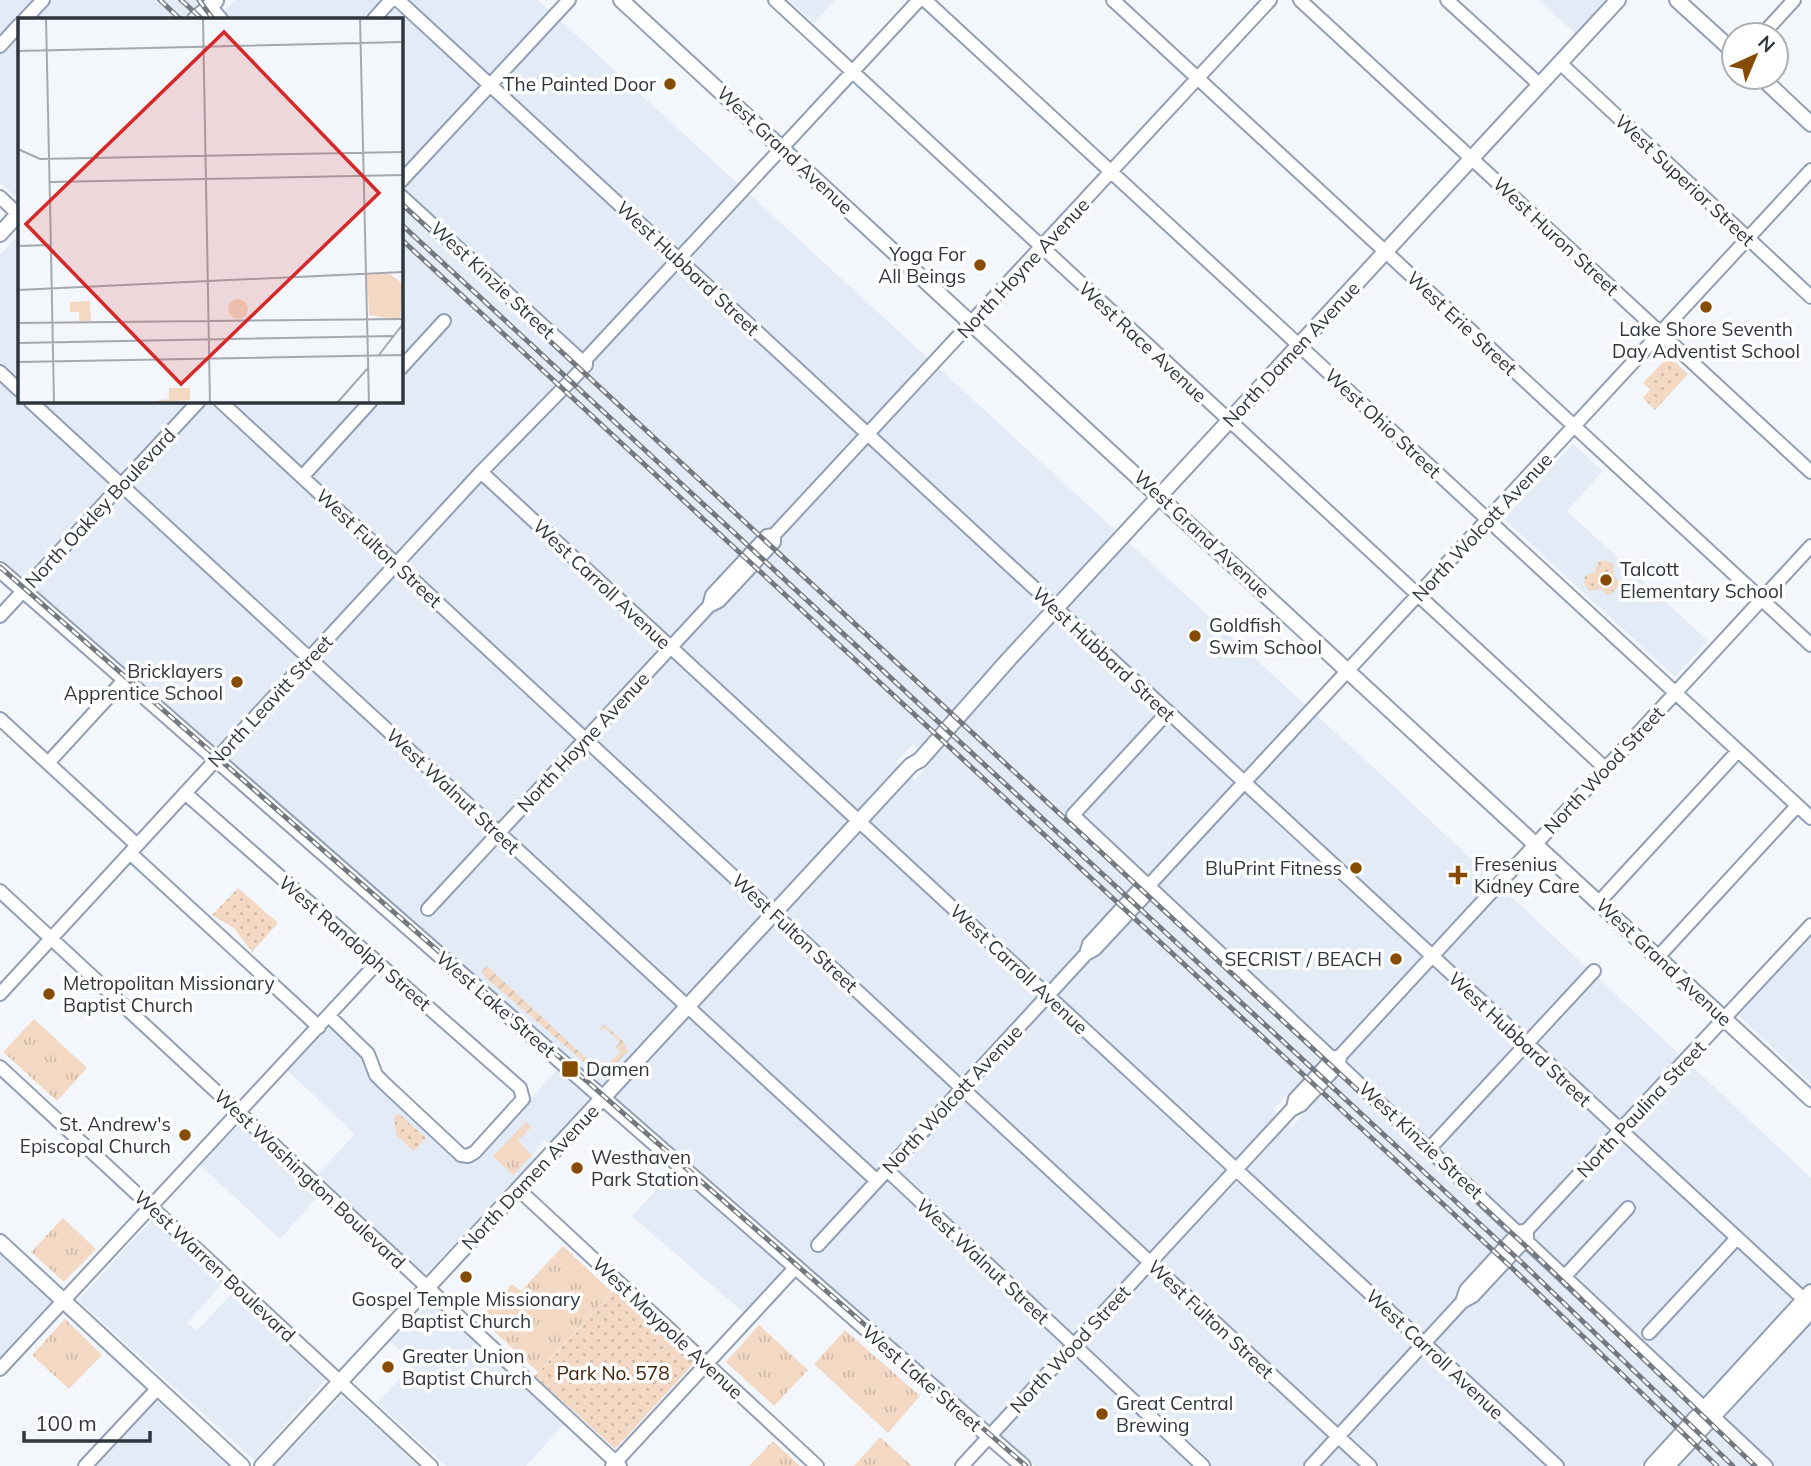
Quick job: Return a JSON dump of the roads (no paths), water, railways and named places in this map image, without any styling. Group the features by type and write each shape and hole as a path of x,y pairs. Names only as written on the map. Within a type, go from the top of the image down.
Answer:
{"main road":[{"name":"West Grand Avenue","path":"621,0 1350,670 1811,1099"},
{"name":"North Damen Avenue","path":"262,1466 911,765 920,760 963,713 965,707 1618,0"},
{"path":"1677,0 1720,39"},
{"path":"197,18 214,9"},
{"path":"1776,91 1811,124"},
{"path":"0,234 18,215"},
{"name":"West Lake Street","path":"0,570 1023,1466"},
{"path":"0,1242 242,1466"},
{"path":"1652,1466 1709,1412 1809,1302"},
{"path":"1667,1466 1709,1412"}],"street":[{"path":"26,18 43,0"},
{"path":"375,18 391,0"},
{"name":"West Hubbard Street","path":"398,0 1526,1045 1809,1302"},
{"path":"402,180 569,0"},
{"name":"West Race Avenue","path":"775,0 1605,768"},
{"name":"North Leavitt Street","path":"0,994 540,408 549,404 584,361 919,0"},
{"name":"West Ohio Street","path":"925,0 1811,818"},
{"name":"West Erie Street","path":"1113,0 1811,645"},
{"name":"North Hoyne Avenue","path":"429,909 709,606 712,595 767,536 774,535 868,435 1270,0"},
{"name":"West Huron Street","path":"1300,0 1811,472"},
{"path":"1447,0 1540,85"},
{"path":"1775,21 1794,0"},
{"path":"0,46 18,26"},
{"name":"West Superior Street","path":"1560,64 1811,297"},
{"name":"North Wolcott Avenue","path":"818,1245 1047,995 1086,954 1095,949 1149,884 1811,170"},
{"path":"0,197 18,213"},
{"name":"West Kinzie Street","path":"402,197 584,361"},
{"path":"402,367 444,321"},
{"path":"0,372 18,389"},
{"name":"West Walnut Street","path":"31,402 877,1181"},
{"name":"North Oakley Boulevard","path":"0,616 198,402"},
{"name":"West Fulton Street","path":"221,402 1370,1466"},
{"path":"302,477 370,402"},
{"name":"West Carroll Avenue","path":"481,472 1557,1466"},
{"name":"North Wood Street","path":"962,1466 1293,1108 1295,1099 1337,1059 1811,546"},
{"path":"48,763 125,679"},
{"name":"West Kinzie Street","path":"1167,713 1073,816 1525,1233 1766,1466"},
{"path":"0,719 318,1027"},
{"path":"1600,902 1738,751"},
{"name":"West Randolph Street","path":"185,793 524,1094 475,1152 468,1156 461,1155 385,1084 376,1074 368,1054 329,1016"},
{"path":"1658,957 1797,806"},
{"name":"West Washington Boulevard","path":"0,891 616,1465"},
{"name":"North Paulina Street","path":"1311,1466 1462,1302 1466,1290 1525,1233 1811,925"},
{"path":"0,1369 377,963"},
{"path":"1430,1148 1594,971"},
{"name":"West Warren Boulevard","path":"0,1067 431,1466"},
{"name":"West Walnut Street","path":"887,1170 1203,1466"},
{"name":"West Maypole Avenue","path":"518,1189 817,1466"},
{"path":"1566,1275 1628,1208"},
{"path":"1649,1333 1737,1238"},
{"path":"616,1465 796,1267"},
{"path":"85,1466 158,1388"}],"railway":[{"path":"160,0 179,18"},
{"path":"181,0 201,18"},
{"path":"199,0 212,18"},
{"path":"402,204 1530,1250 1755,1466"},
{"path":"402,225 1519,1260 1733,1466"},
{"path":"402,240 1512,1268 1717,1466"},
{"path":"0,567 1026,1466"}],"place":[{"name":"The Painted Door","path":"670,84"},
{"name":"Yoga For All Beings","path":"980,265"},
{"name":"Lake Shore Seventh Day Adventist School","path":"1706,307"},
{"name":"Talcott Elementary School","path":"1606,580"},
{"name":"Goldfish Swim School","path":"1195,636"},
{"name":"Bricklayers Apprentice School","path":"237,682"},
{"name":"BluPrint Fitness","path":"1356,868"},
{"name":"Fresenius Kidney Care","path":"1458,875"},
{"name":"SECRIST / BEACH","path":"1396,959"},
{"name":"Metropolitan Missionary Baptist Church","path":"49,994"},
{"name":"Damen","path":"570,1069"},
{"name":"St. Andrew's Episcopal Church","path":"185,1135"},
{"name":"Westhaven Park Station","path":"577,1168"},
{"name":"Gospel Temple Missionary Baptist Church","path":"466,1277"},
{"name":"Greater Union Baptist Church","path":"388,1367"},
{"name":"Great Central Brewing","path":"1102,1414"}],"park label":[{"name":"Park No. 578","path":"613,1373"}]}
